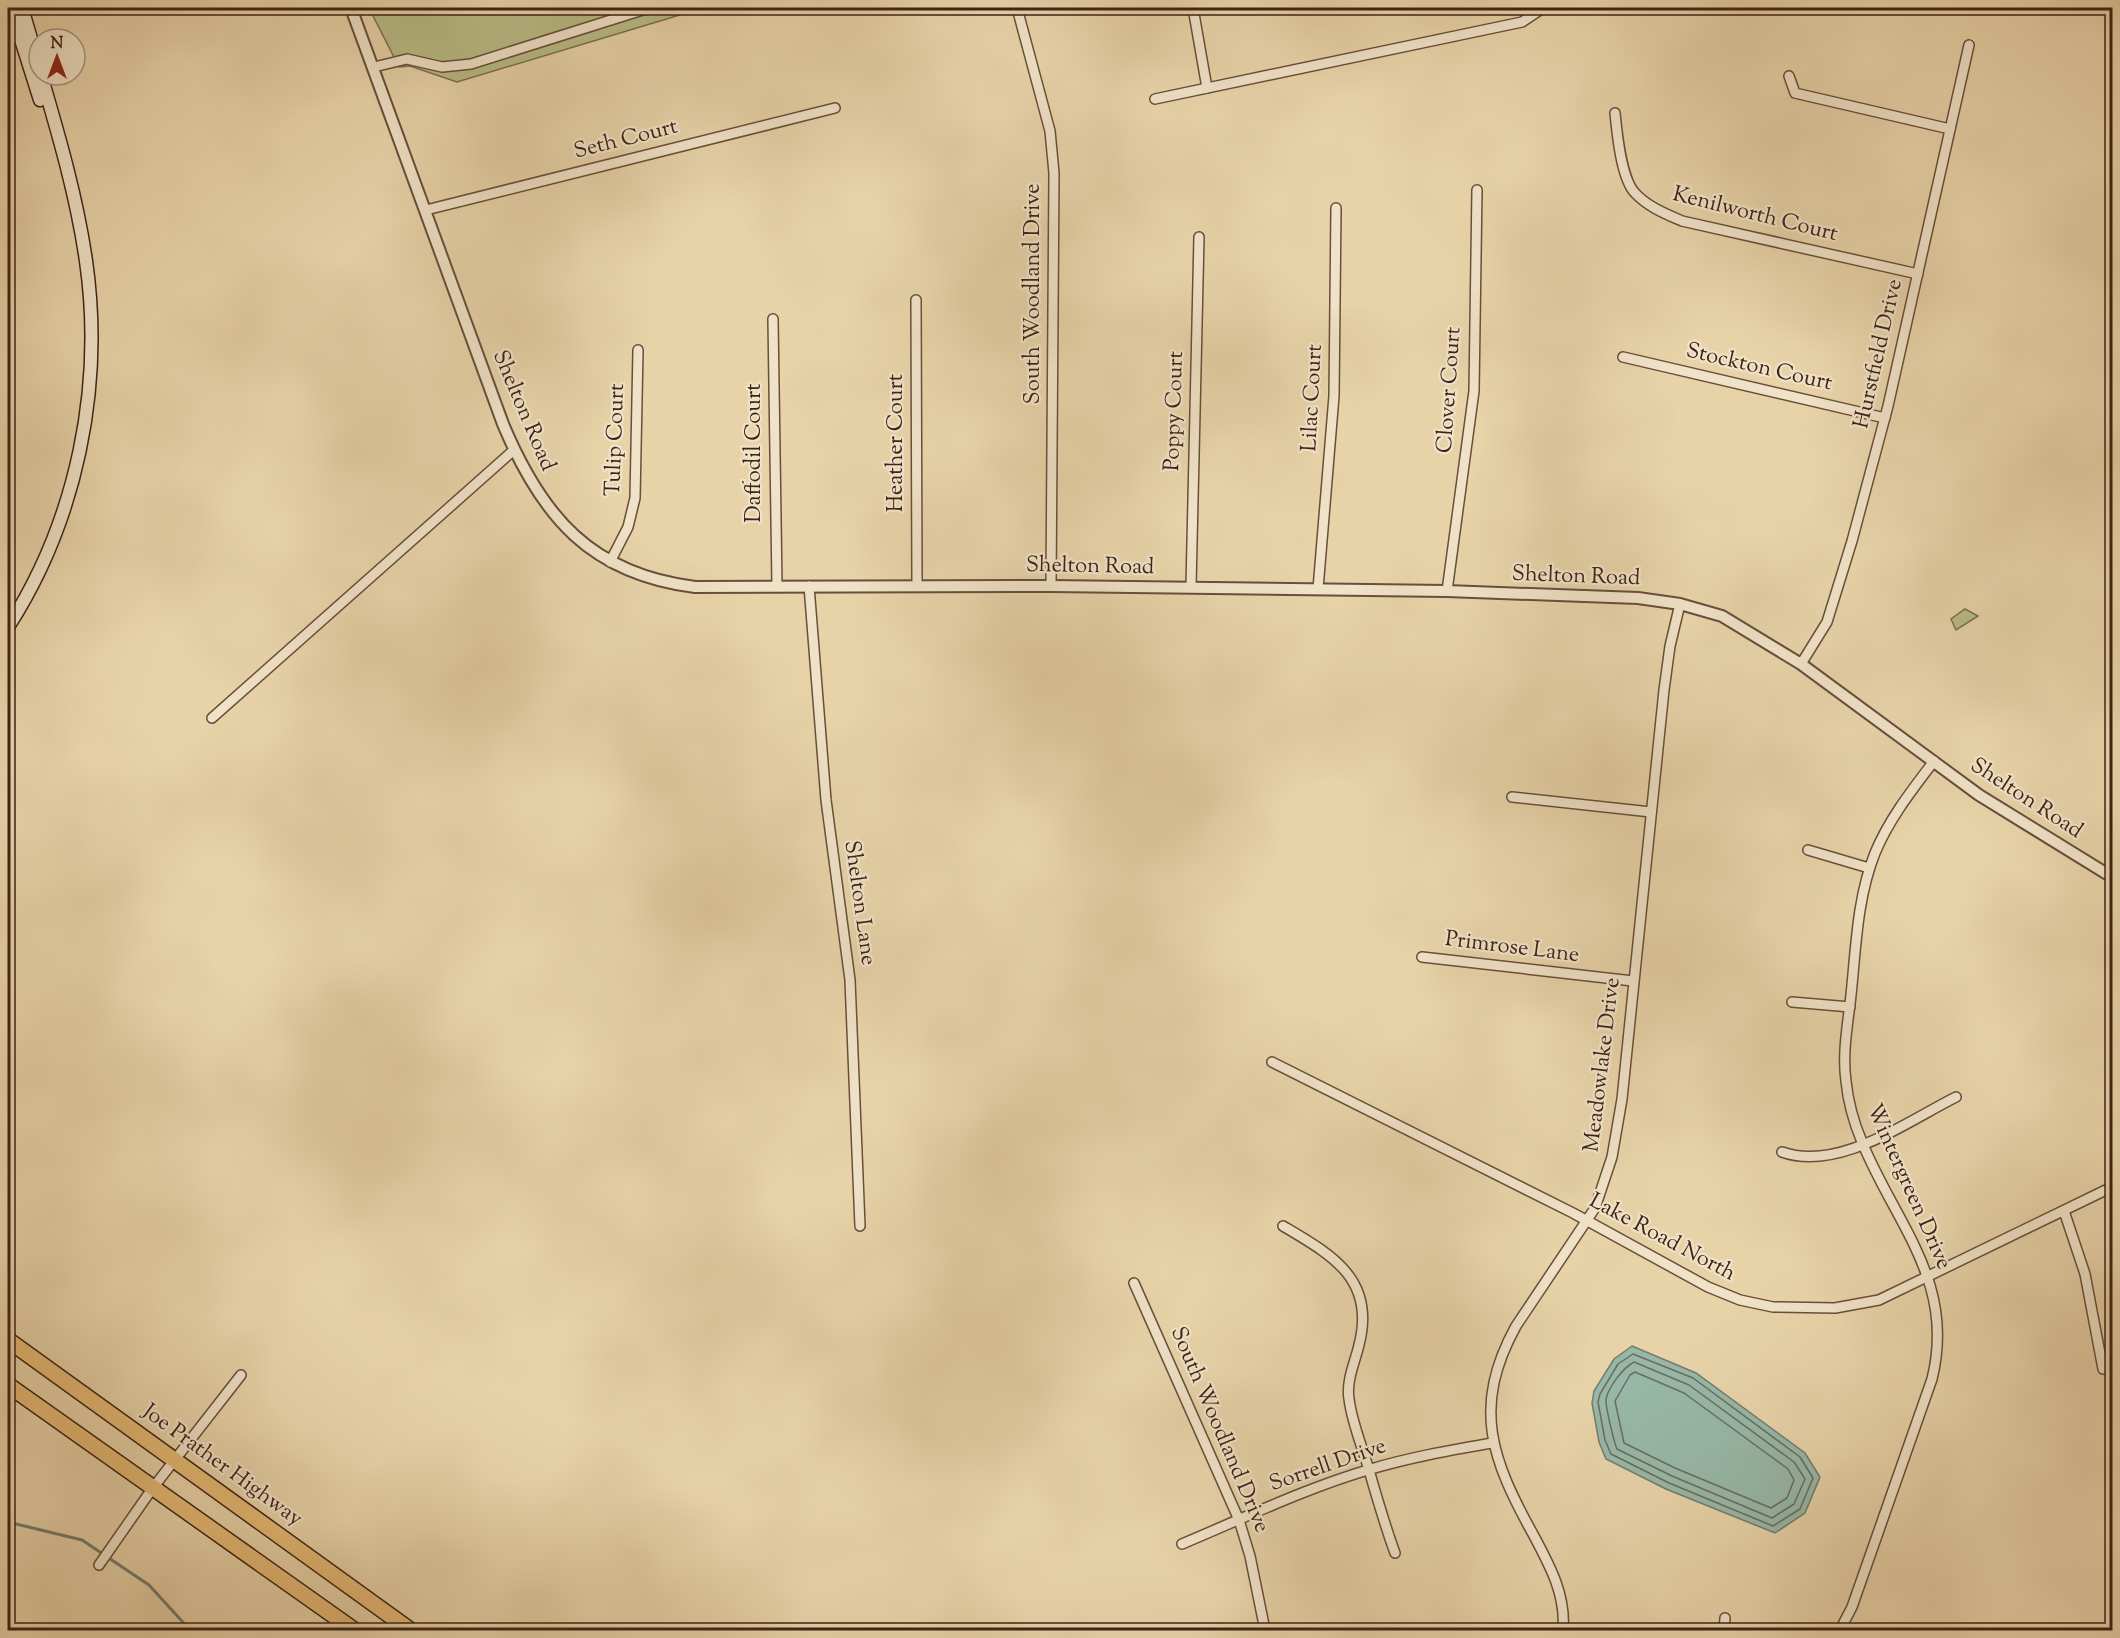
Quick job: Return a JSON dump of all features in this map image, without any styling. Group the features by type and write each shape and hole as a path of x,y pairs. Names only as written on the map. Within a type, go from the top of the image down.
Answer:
{"highway":[{"name":"Joe Prather Highway","path":"8,1340 410,1630"},
{"path":"8,1385 354,1630"}],"main road":[{"path":"12,8 49,132 73,195"},
{"path":"22,8 28,27"},
{"path":"8,627 33,583 60,518 75,471 85,419 91,355 91,318 86,262 73,195 45,87"}],"street":[{"name":"Shelton Road","path":"351,8 514,450 534,487 562,524 610,562 642,577 684,585 1191,587 1447,591 1638,598 1680,604 1722,616 1801,664 1988,801 2112,877"},
{"path":"374,67 407,59 442,67 471,64 649,8"},
{"name":"South Woodland Drive","path":"1017,8 1050,131 1054,172 1051,586"},
{"path":"1193,8 1207,88"},
{"path":"1155,99 1522,22 1543,8"},
{"name":"Hurstfield Drive","path":"1801,664 1827,622 1885,418 1969,45"},
{"path":"1789,76 1795,93 1950,129"},
{"name":"Seth Court","path":"426,210 835,108"},
{"name":"Kenilworth Court","path":"1615,113 1619,152 1633,192 1657,210 1682,221 1918,274"},
{"name":"Clover Court","path":"1447,591 1474,391 1477,190"},
{"name":"Lilac Court","path":"1318,589 1334,396 1336,208"},
{"name":"Poppy Court","path":"1191,587 1199,237"},
{"name":"Heather Court","path":"916,300 917,585"},
{"name":"Daffodil Court","path":"773,319 777,586"},
{"name":"Tulip Court","path":"610,562 628,527 635,498 638,350"},
{"name":"Stockton Court","path":"1623,357 1885,418"},
{"path":"212,718 514,450"},
{"name":"Shelton Lane","path":"809,586 826,800 850,980 860,1226"},
{"name":"Meadowlake Drive","path":"1563,1630 1560,1594 1556,1579 1516,1504 1501,1472 1492,1443 1493,1382 1505,1346 1587,1220 1606,1176 1617,1139 1670,646 1680,604"},
{"name":"Wintergreen Drive","path":"1843,1630 1934,1371 1938,1350 1938,1316 1929,1277 1863,1144 1853,1119 1845,1080 1859,919 1869,868 1897,812 1934,761"},
{"path":"1512,797 1651,812"},
{"path":"1808,850 1869,868"},
{"name":"Primrose Lane","path":"1422,957 1633,981"},
{"path":"1792,1002 1850,1007"},
{"name":"Lake Road North","path":"1272,1062 1587,1220 1708,1287 1740,1300 1773,1307 1804,1309 1857,1305 1892,1295 2112,1187"},
{"path":"1782,1152 1798,1158 1825,1157 1863,1144 1956,1097"},
{"path":"2064,1211 2085,1274 2103,1369"},
{"path":"1283,1226 1338,1261 1359,1293 1364,1317 1363,1330 1348,1384 1348,1396 1395,1553"},
{"name":"South Woodland Drive","path":"1134,1283 1239,1520 1250,1556 1265,1630"},
{"path":"99,1565 152,1489 241,1375"},
{"name":"Sorrell Drive","path":"1182,1544 1369,1470 1440,1452 1492,1443"},
{"path":"1724,1630 1725,1618"}],"green space":[{"path":"369,8 703,8 457,82 410,66 399,67"},
{"path":"1965,609 1978,616 1956,630 1951,619"}],"water":[{"path":"1632,1346 1696,1373 1805,1453 1820,1477 1805,1513 1775,1533 1666,1489 1606,1459 1599,1442 1592,1403 1594,1391 1614,1359"}],"waterway":[{"path":"8,1522 82,1540 149,1585 190,1630"}]}
